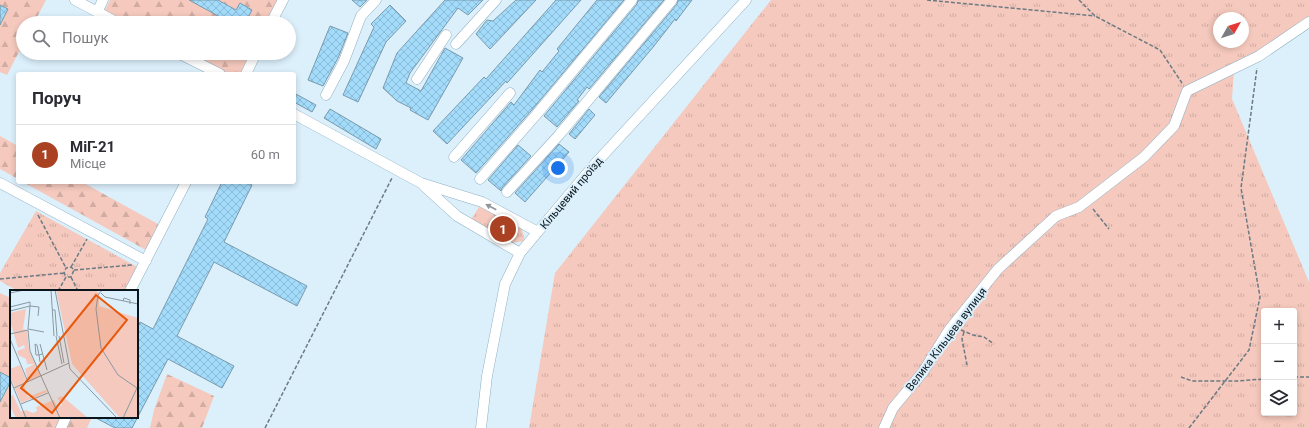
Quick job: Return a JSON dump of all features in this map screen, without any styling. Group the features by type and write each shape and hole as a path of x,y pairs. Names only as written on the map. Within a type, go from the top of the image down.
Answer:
{"street":[{"path":"75,0 105,16"},
{"path":"97,12 103,0"},
{"path":"275,16 283,0"},
{"path":"326,95 344,61 361,16 376,0"},
{"path":"456,44 496,0"},
{"path":"480,179 536,115 632,0"},
{"path":"507,192 559,135 672,0"},
{"name":"Кільцевий проїзд","path":"481,428 487,376 504,284 520,253 594,165 746,0"},
{"path":"1188,91 1259,56 1309,22"},
{"path":"417,79 446,35"},
{"path":"192,60 216,72"},
{"path":"247,72 253,60"},
{"name":"Велика Кільцева вулиця","path":"884,428 893,408 923,372 953,325 998,269 1056,216 1079,207 1144,157 1174,126 1188,91"},
{"path":"454,157 510,93"},
{"path":"296,115 422,183 482,202 538,232"},
{"path":"0,183 145,262"},
{"path":"422,183 457,216 520,253"},
{"path":"131,290 185,184"},
{"path":"61,428 66,418"}],"path":[{"path":"927,0 1095,16"},
{"path":"1079,0 1095,16 1160,50 1188,91"},
{"path":"1189,428 1249,350 1260,297 1241,188 1259,56"},
{"path":"265,428 396,169"},
{"path":"31,199 66,268 64,273 66,277"},
{"path":"1087,201 1109,229"},
{"path":"66,268 71,267 92,232"},
{"path":"74,270 145,262"},
{"path":"71,267 74,270"},
{"path":"74,270 71,277 78,290"},
{"path":"0,279 64,273"},
{"path":"66,277 71,277"},
{"path":"59,290 66,277"},
{"path":"953,325 964,332 984,337 994,344"},
{"path":"964,332 962,339 966,365"},
{"path":"1181,377 1192,382 1261,379"},
{"path":"1297,377 1309,377"}],"green space":[{"path":"0,0 46,0 38,16 16,16 16,58 7,75 0,72"},
{"path":"110,0 279,0 271,16 112,16 104,12"},
{"path":"771,0 1309,0 1309,22 1234,70 1232,99 1309,282 1309,428 529,428 555,273"},
{"path":"201,60 249,60 243,72 226,72"},
{"path":"0,136 16,145 16,178 0,169"},
{"path":"27,184 86,184 158,224 146,250"},
{"path":"482,202 520,223 525,241 505,244 469,223"},
{"path":"36,211 141,269 130,290 16,290 0,281 0,273"},
{"path":"0,293 10,298 10,418 92,418 87,428 0,428"},
{"path":"167,374 214,396 202,428 150,428 154,410"}],"building":[{"path":"189,0 218,0 236,10 240,3 252,10 249,16 218,16"},
{"path":"352,0 367,0 360,7"},
{"path":"445,0 483,0 468,15 458,8 410,73 406,83 421,91 445,48 463,58 428,120 410,110 411,108 397,101 383,88 397,53"},
{"path":"516,0 536,0 490,49 476,34 487,20 493,21"},
{"path":"556,0 581,0 507,83 506,81 447,144 433,131 484,77 486,79"},
{"path":"597,0 624,0 531,111 476,173 461,160 511,102 514,105 540,70 542,72 559,51 557,49"},
{"path":"638,0 664,0 589,89 587,87 577,100 579,101 557,127 544,116 637,4"},
{"path":"678,0 692,0 606,103 599,97 677,4"},
{"path":"0,5 8,9 0,25"},
{"path":"390,5 406,21 386,42 358,102 343,95 374,27 371,24"},
{"path":"330,26 348,33 338,58 323,86 308,80"},
{"path":"296,94 316,105 312,112 296,103"},
{"path":"330,109 381,139 376,149 324,118"},
{"path":"589,109 595,115 575,139 569,134"},
{"path":"559,144 569,152 525,202 515,193"},
{"path":"518,145 531,156 501,191 488,180"},
{"path":"221,184 252,185 224,242 307,286 297,306 214,262 177,336 234,366 222,388 168,359 138,416 138,327 140,322 153,329 208,219 205,217"},
{"path":"0,372 10,377 10,383 0,402"},
{"path":"96,418 137,418 132,428 115,428"}],"place":[{"name":"МіГ-21","path":"503,229"}]}
